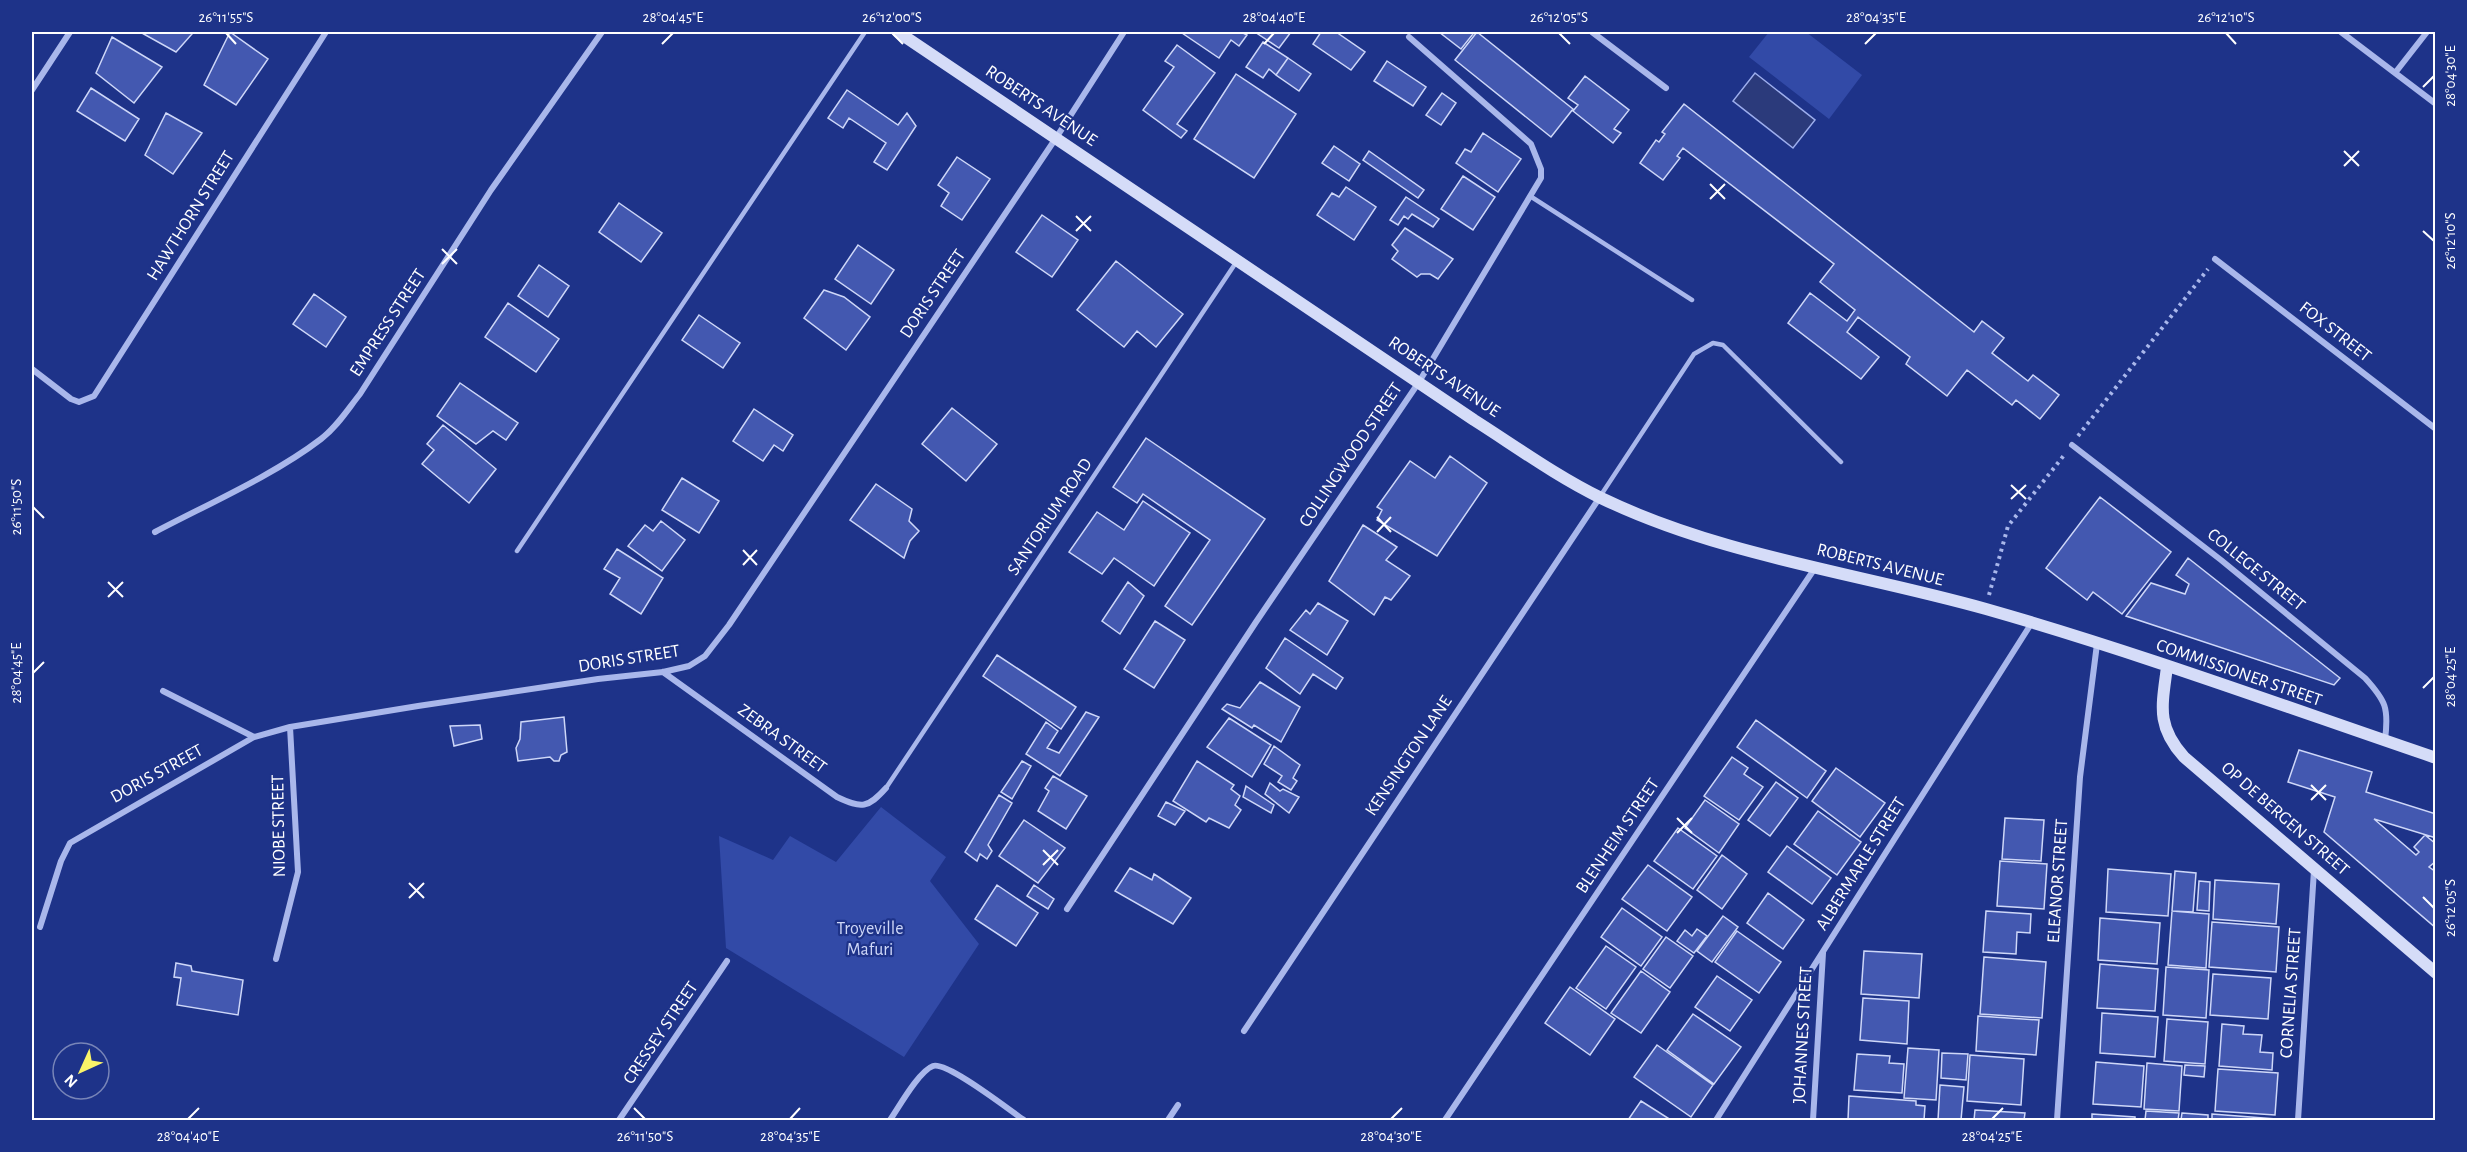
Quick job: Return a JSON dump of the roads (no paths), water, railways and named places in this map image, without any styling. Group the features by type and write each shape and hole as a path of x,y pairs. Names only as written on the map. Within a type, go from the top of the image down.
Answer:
{"main road":[{"name":"ROBERTS AVENUE","path":"898,32 1419,382 1570,481 1600,497 1669,525 1815,568 1985,609 2031,624"},
{"name":"COMMISSIONER STREET","path":"2031,624 2167,667 2436,758"},
{"name":"OP DE BERGEN STREET","path":"2167,667 2162,708 2163,721 2170,741 2184,757 2436,973"}],"street":[{"path":"32,90 70,32"},
{"name":"HAWTHORN STREET","path":"32,369 71,399 79,402 87,400 107,379 326,32"},
{"name":"EMPRESS STREET","path":"155,532 288,460 322,438 339,422 491,190 602,32"},
{"name":"DORIS STREET","path":"40,927 65,849 70,843 254,737 290,727 586,681 663,672 689,666 705,656 729,625 1056,138 1124,32"},
{"path":"1592,32 1666,88"},
{"path":"2341,32 2436,104"},
{"path":"2395,73 2427,32"},
{"name":"COLLINGWOOD STREET","path":"1067,909 1256,622 1419,382 1541,178 1541,169 1531,144 1409,37"},
{"name":"FOX STREET","path":"2215,259 2436,429"},
{"name":"COLLEGE STREET","path":"2072,445 2221,560 2365,678 2384,699 2388,718 2385,740"},
{"name":"KENSINGTON LANE","path":"1244,1031 1600,497"},
{"name":"BLENHEIM STREET","path":"1445,1120 1815,568"},
{"name":"ALBERMARLE STREET","path":"1716,1120 2031,624"},
{"name":"ELEANOR STREET","path":"2057,1120 2079,777 2097,644"},
{"name":"ZEBRA STREET","path":"663,672 837,797 858,806 872,803 886,788"},
{"path":"163,691 254,737"},
{"name":"NIOBE STREET","path":"276,959 298,872 290,727"},
{"name":"CORNELIA STREET","path":"2298,1120 2314,868"},
{"name":"JOHANNES STREET","path":"1813,1120 1822,952"},
{"name":"CRESSEY STREET","path":"619,1120 727,961"},
{"path":"890,1120 922,1075 934,1065 946,1067 1024,1120"},
{"path":"1168,1120 1178,1105"}],"lane":[{"path":"517,550 865,32"},
{"path":"1530,196 1692,300"},
{"name":"SANTORIUM ROAD","path":"886,788 1237,261"},
{"path":"1600,497 1694,354 1713,343 1723,345 1841,462"}],"park label":[{"name":"Troyeville Mafuri","path":"870,939"}]}
